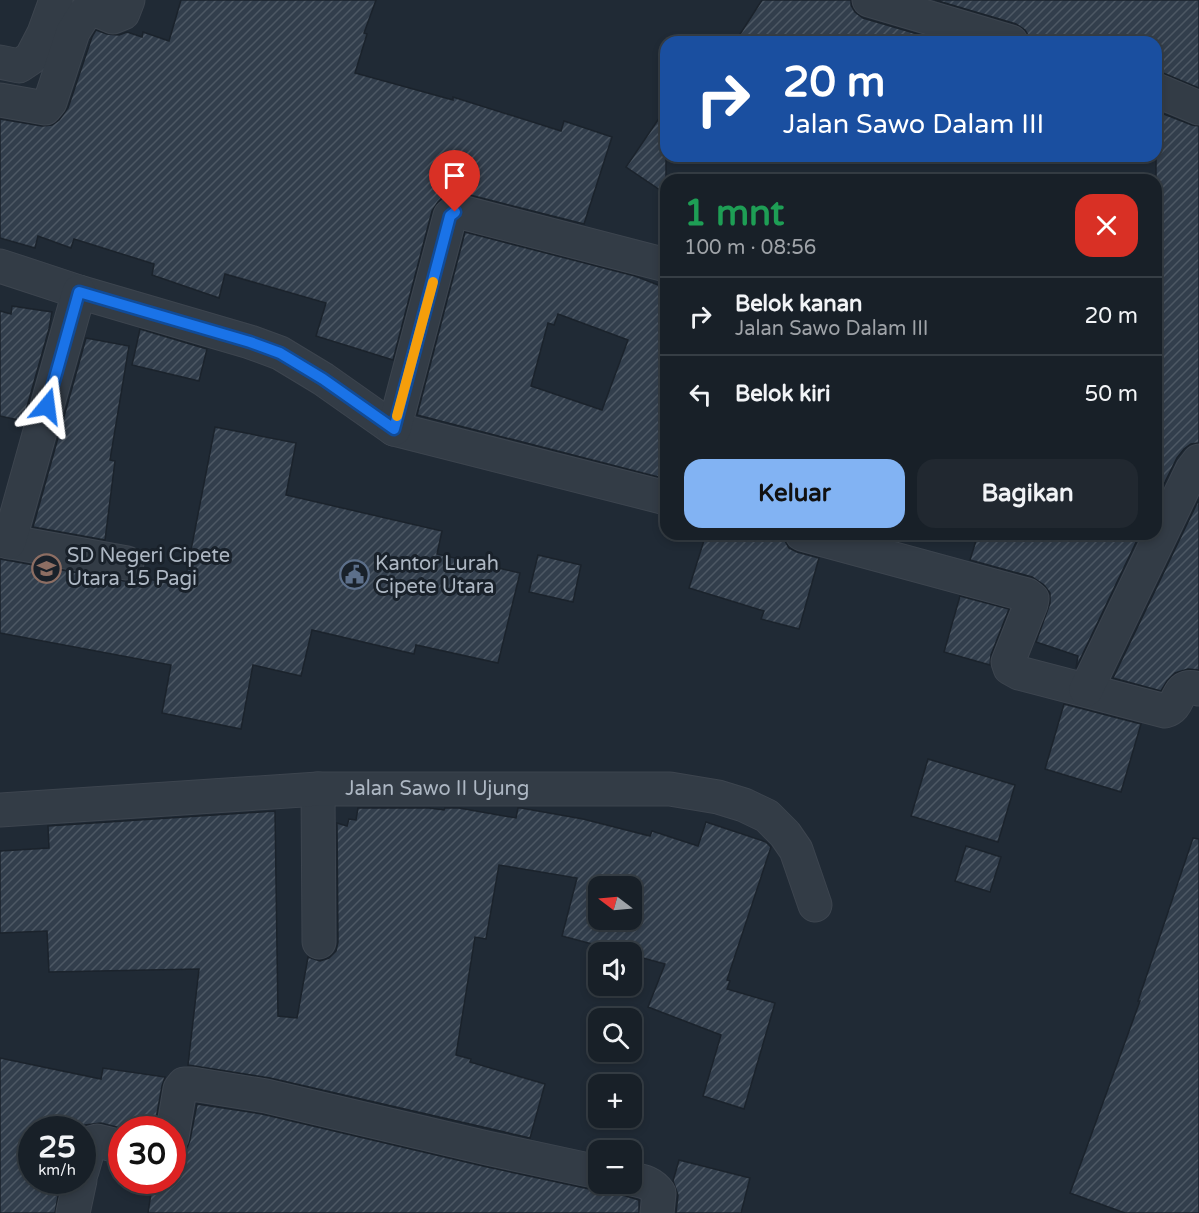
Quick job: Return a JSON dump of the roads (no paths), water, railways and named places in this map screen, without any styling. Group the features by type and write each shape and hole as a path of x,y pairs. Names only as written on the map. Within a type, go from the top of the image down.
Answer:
{"street":[{"path":"0,62 19,66 31,58 44,33 56,0"},
{"path":"0,100 45,108 50,102 73,32 85,13 96,10 113,17 123,13 128,0"},
{"path":"869,0 991,36"},
{"path":"1162,93 1199,108"},
{"path":"394,429 450,216 455,212 660,262"},
{"path":"0,266 280,353 323,379 394,429 660,496"},
{"path":"79,292 4,541 127,563"},
{"path":"1162,532 1192,470 1199,461"},
{"path":"824,540 1027,595 1032,599 1031,604 1008,662 1010,668 1019,673 1165,711 1171,710 1186,687 1199,689"},
{"path":"1086,690 1158,540"},
{"path":"318,789 319,942"},
{"name":"Jalan Sawo II Ujung","path":"0,810 318,789 670,789 718,797 767,816 785,834 796,850 815,905"},
{"path":"176,1116 180,1089 184,1084 192,1084 266,1096 588,1170"},
{"path":"642,1181 655,1187 659,1193 657,1213"},
{"path":"73,1213 77,1194"}],"place":[{"name":"SD Negeri Cipete Utara 15 Pagi","path":"46,568"},
{"name":"Kantor Lurah Cipete Utara","path":"354,575"}]}
